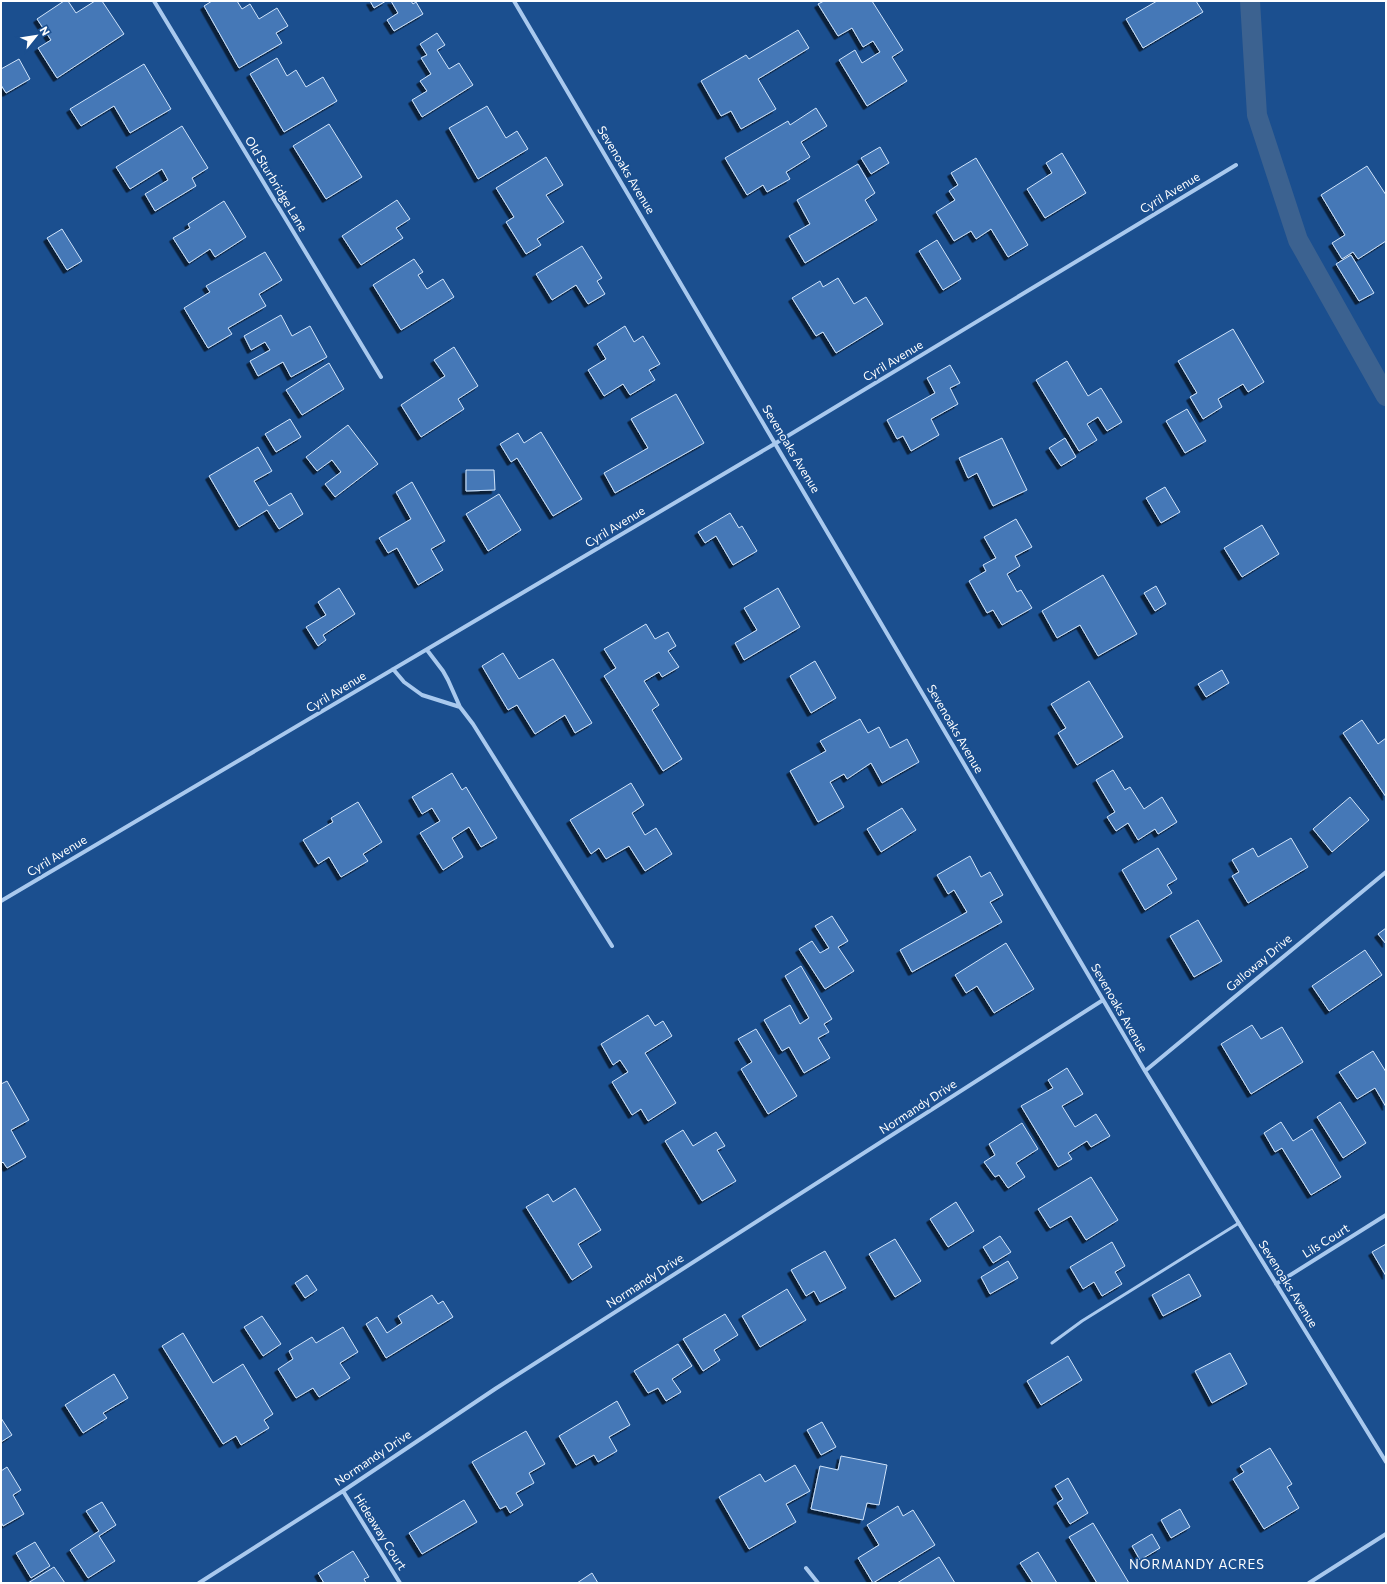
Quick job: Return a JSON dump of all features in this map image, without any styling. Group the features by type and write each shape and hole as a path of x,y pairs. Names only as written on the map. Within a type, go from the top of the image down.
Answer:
{"street":[{"name":"Old Sturbridge Lane","path":"154,1 381,377"},
{"name":"Sevenoaks Avenue","path":"514,1 776,443 1144,1071 1386,1462"},
{"name":"Cyril Avenue","path":"1,901 776,443 1236,165"},
{"path":"426,650 448,680 460,708 473,724 612,946"},
{"path":"393,669 404,682 422,695 460,708"},
{"name":"Galloway Drive","path":"1144,1071 1386,872"},
{"name":"Normandy Drive","path":"199,1583 343,1491 495,1389 1103,1000"},
{"name":"Lils Court","path":"1276,1284 1386,1215"},
{"name":"Hideaway Court","path":"343,1491 400,1583"},
{"path":"1309,1583 1386,1534"},
{"path":"806,1568 818,1583"}],"lane":[{"path":"1052,1344 1082,1320 1238,1223"}],"building":[{"path":"64,1 68,1 76,13 95,1 102,1 124,34 57,78 38,48 51,40 37,19"},
{"path":"212,1 237,1 242,9 250,4 259,19 277,8 288,26 276,33 282,43 239,68 204,6"},
{"path":"370,1 386,1 374,8"},
{"path":"391,1 411,1 413,4 416,2 423,14 394,31 387,20 398,13"},
{"path":"824,1 872,1 903,50 892,57 907,81 867,106 839,60 855,50 862,63 880,52 873,41 863,47 852,28 838,36 818,4"},
{"path":"1157,1 1196,1 1203,12 1143,48 1126,19"},
{"path":"798,30 809,48 758,79 776,109 741,129 731,111 721,116 701,81 746,55 749,59"},
{"path":"437,33 445,45 437,50 449,69 459,63 473,85 422,117 412,100 427,91 420,81 431,74 421,58 427,55 420,44"},
{"path":"277,58 287,76 296,70 306,87 323,77 337,101 284,132 250,74"},
{"path":"19,59 30,79 6,93 1,85 1,69"},
{"path":"144,64 171,109 130,133 114,106 81,126 70,109"},
{"path":"487,106 506,138 517,131 528,149 478,179 449,128"},
{"path":"816,108 827,126 801,142 810,157 786,172 790,179 767,192 763,185 747,195 725,158 788,121 790,125"},
{"path":"329,124 362,177 326,199 293,146"},
{"path":"182,126 208,168 192,178 196,186 155,211 145,194 168,180 162,169 130,189 116,167"},
{"path":"880,147 889,163 871,174 861,158"},
{"path":"1062,153 1086,193 1045,218 1027,189 1052,173 1046,163"},
{"path":"546,157 563,185 546,195 564,222 537,239 541,245 526,254 506,222 514,217 496,188"},
{"path":"976,158 1028,245 1008,257 991,229 976,239 971,231 954,241 936,212 955,200 949,191 958,185 951,173"},
{"path":"858,164 875,193 865,200 877,220 805,263 789,236 810,224 797,200"},
{"path":"1367,166 1386,195 1386,241 1358,259 1353,252 1342,259 1332,243 1345,235 1321,195"},
{"path":"397,200 410,219 396,228 403,238 361,265 342,236"},
{"path":"224,201 246,237 215,257 210,249 189,263 173,238 190,228 188,224"},
{"path":"62,229 82,261 67,270 47,238"},
{"path":"937,240 961,279 943,290 919,251"},
{"path":"582,246 602,278 597,281 605,294 588,304 576,285 552,300 536,274"},
{"path":"265,252 282,280 259,294 266,306 228,328 232,334 208,348 184,308 210,292 206,286"},
{"path":"1351,255 1374,293 1359,301 1336,264"},
{"path":"414,259 423,272 418,275 427,289 443,279 454,297 401,330 373,285"},
{"path":"838,278 854,304 866,297 883,324 836,353 823,332 816,336 792,298 820,281 823,287"},
{"path":"281,315 292,336 310,326 327,357 291,377 283,362 258,376 250,361 270,350 265,342 251,350 244,336"},
{"path":"625,326 634,342 643,336 660,364 649,370 655,380 630,395 623,384 604,396 588,370 606,359 597,344"},
{"path":"1233,329 1264,382 1248,392 1243,384 1218,399 1222,407 1203,419 1190,397 1197,393 1178,361"},
{"path":"454,347 478,386 458,399 464,409 421,437 401,405 445,376 434,360"},
{"path":"1067,361 1088,396 1101,388 1122,422 1107,431 1098,417 1087,424 1097,440 1079,451 1036,380"},
{"path":"329,363 344,389 302,415 286,390"},
{"path":"950,365 960,383 950,388 958,404 931,419 939,435 911,451 903,436 897,439 887,420 935,393 927,378"},
{"path":"676,394 704,443 615,493 604,473 648,448 631,419"},
{"path":"1187,409 1206,441 1185,453 1166,421"},
{"path":"290,419 301,437 276,452 265,434"},
{"path":"348,425 378,464 335,497 325,484 341,472 332,460 317,471 306,457"},
{"path":"541,432 582,499 553,516 517,458 511,462 500,444 518,433 524,443"},
{"path":"1002,438 1027,490 993,506 977,473 968,478 959,458"},
{"path":"1065,438 1076,457 1061,466 1049,448"},
{"path":"258,447 272,471 254,481 269,506 291,493 303,514 279,529 267,510 239,527 209,476"},
{"path":"466,470 494,470 495,490 466,491"},
{"path":"412,482 445,541 431,549 443,570 418,585 397,548 388,553 379,538 411,519 396,492"},
{"path":"1165,487 1180,512 1161,523 1146,498"},
{"path":"499,494 521,530 488,551 466,514"},
{"path":"730,513 739,528 742,526 757,551 733,565 716,536 705,543 698,532"},
{"path":"1016,519 1032,547 1015,556 1020,566 1007,574 1017,592 1021,590 1032,608 1002,625 993,610 987,613 969,581 986,571 983,565 996,558 984,537"},
{"path":"1262,525 1279,554 1242,577 1224,548"},
{"path":"1103,575 1137,634 1098,656 1080,625 1057,638 1042,611"},
{"path":"1156,586 1166,604 1155,611 1144,593"},
{"path":"339,588 355,614 323,635 326,640 318,646 306,627 326,615 318,602"},
{"path":"778,588 800,627 744,660 735,643 757,630 744,608"},
{"path":"646,624 655,639 668,632 676,646 668,651 679,667 662,677 659,672 644,681 659,705 652,710 682,759 663,771 604,676 616,668 604,649"},
{"path":"503,653 519,679 553,659 592,723 575,733 565,715 535,734 517,705 508,710 482,666"},
{"path":"815,661 836,698 811,713 790,676"},
{"path":"1222,670 1229,683 1206,697 1198,684"},
{"path":"1089,681 1123,737 1077,765 1058,733 1066,728 1051,704"},
{"path":"860,719 868,733 879,727 890,748 907,739 919,762 882,783 871,763 847,779 844,774 830,782 844,807 818,822 790,771 826,751 820,741"},
{"path":"1362,720 1378,744 1386,738 1386,797 1343,733"},
{"path":"1113,770 1125,790 1130,787 1144,809 1162,797 1177,822 1158,834 1155,829 1138,840 1128,823 1116,831 1107,817 1115,812 1096,780"},
{"path":"452,773 462,790 466,787 497,838 481,847 469,827 452,838 463,857 443,870 420,833 440,821 432,808 422,814 412,797"},
{"path":"631,783 644,805 632,813 645,835 656,828 672,854 645,871 629,846 606,859 599,848 591,854 570,820"},
{"path":"1350,797 1369,820 1332,852 1313,829"},
{"path":"358,802 382,842 363,854 368,861 341,877 329,857 318,864 303,840 333,822 331,818"},
{"path":"902,808 916,830 881,852 867,829"},
{"path":"1291,838 1308,867 1248,903 1232,876 1239,872 1232,860 1253,848 1258,857"},
{"path":"1158,848 1177,879 1167,885 1172,893 1145,910 1122,870"},
{"path":"970,856 981,877 990,872 1003,895 990,902 1002,922 912,972 900,950 967,912 954,890 948,894 937,875"},
{"path":"832,916 848,941 838,947 854,971 825,989 799,949 812,941 820,953 829,948 815,926"},
{"path":"1198,920 1222,961 1194,977 1170,936"},
{"path":"1386,928 1386,944 1378,934"},
{"path":"1006,943 1034,989 994,1013 977,986 966,993 955,975"},
{"path":"1365,950 1382,975 1329,1011 1312,986"},
{"path":"801,966 832,1019 824,1024 829,1032 818,1038 830,1058 804,1073 789,1047 782,1051 764,1020 790,1005 800,1024 809,1018 785,976"},
{"path":"648,1015 655,1026 663,1021 672,1036 645,1053 676,1103 648,1121 641,1109 632,1115 612,1082 628,1072 620,1060 613,1065 601,1044"},
{"path":"1252,1025 1261,1039 1282,1027 1303,1062 1251,1094 1221,1044"},
{"path":"756,1029 797,1096 768,1114 741,1069 752,1062 738,1039"},
{"path":"1373,1051 1386,1072 1386,1107 1375,1088 1357,1099 1339,1072"},
{"path":"1067,1068 1083,1094 1062,1106 1075,1127 1096,1114 1110,1136 1091,1147 1087,1141 1068,1153 1072,1159 1058,1167 1021,1106 1053,1088 1048,1080"},
{"path":"7,1081 29,1120 11,1130 26,1157 7,1168 3,1162 1,1164 1,1084"},
{"path":"1340,1102 1366,1143 1343,1158 1317,1117"},
{"path":"1281,1122 1293,1141 1312,1129 1341,1177 1311,1195 1282,1148 1275,1152 1264,1133"},
{"path":"1022,1123 1038,1149 1016,1163 1025,1177 1008,1188 999,1175 995,1177 984,1162 995,1155 989,1144"},
{"path":"683,1130 693,1146 716,1132 725,1146 717,1150 736,1181 702,1201 665,1141"},
{"path":"1091,1177 1118,1220 1086,1240 1071,1216 1050,1228 1038,1209"},
{"path":"575,1188 601,1230 578,1244 592,1267 572,1280 526,1207 548,1194 553,1202"},
{"path":"956,1202 974,1231 948,1247 930,1219"},
{"path":"1000,1236 1011,1252 993,1263 983,1247"},
{"path":"895,1239 921,1281 895,1297 869,1254"},
{"path":"1112,1242 1125,1266 1115,1272 1122,1284 1102,1296 1094,1282 1083,1289 1070,1267"},
{"path":"1386,1244 1386,1276 1372,1252"},
{"path":"825,1251 846,1288 820,1302 814,1291 806,1296 791,1270"},
{"path":"1008,1261 1018,1278 990,1294 981,1277"},
{"path":"1189,1274 1201,1296 1163,1316 1152,1295"},
{"path":"307,1275 317,1290 305,1298 295,1283"},
{"path":"787,1289 806,1320 760,1347 742,1316"},
{"path":"432,1295 438,1304 443,1301 453,1317 386,1358 366,1324 377,1317 387,1333 402,1323 398,1316"},
{"path":"725,1314 738,1335 714,1350 720,1360 703,1371 683,1339"},
{"path":"262,1316 281,1344 263,1356 244,1327"},
{"path":"343,1327 358,1352 340,1363 350,1378 319,1397 313,1388 296,1398 278,1369 293,1359 289,1351 312,1337 316,1343"},
{"path":"183,1333 213,1383 243,1364 273,1414 264,1420 269,1428 241,1445 236,1436 223,1444 162,1346"},
{"path":"678,1344 692,1366 672,1379 681,1392 666,1401 658,1388 648,1393 634,1371"},
{"path":"1230,1353 1247,1384 1212,1403 1195,1371"},
{"path":"1068,1356 1082,1380 1041,1405 1027,1381"},
{"path":"114,1374 128,1398 103,1413 107,1418 83,1433 65,1405"},
{"path":"617,1401 630,1425 609,1437 617,1451 598,1462 594,1455 576,1465 559,1436"},
{"path":"1,1418 12,1435 1,1442"},
{"path":"822,1422 836,1447 821,1455 807,1430"},
{"path":"526,1431 545,1464 529,1473 534,1483 516,1493 523,1505 510,1513 506,1506 500,1509 472,1462"},
{"path":"1270,1448 1292,1484 1287,1487 1299,1508 1264,1529 1233,1479 1244,1472 1240,1466"},
{"path":"841,1456 887,1465 879,1505 867,1503 863,1520 811,1509 820,1466 838,1470"},
{"path":"795,1465 810,1491 786,1504 796,1522 749,1549 719,1497 760,1474 765,1482"},
{"path":"7,1467 21,1490 13,1495 24,1514 3,1526 1,1522 1,1471"},
{"path":"1068,1478 1088,1513 1070,1524 1057,1503 1063,1499 1055,1486"},
{"path":"464,1500 477,1522 422,1554 409,1533"},
{"path":"102,1502 116,1525 99,1536 115,1561 88,1578 70,1550 99,1531 86,1511"},
{"path":"898,1506 903,1516 913,1510 935,1545 873,1583 858,1558 879,1545 867,1525"},
{"path":"1180,1509 1190,1527 1171,1538 1161,1520"},
{"path":"1093,1523 1129,1583 1097,1583 1069,1537"},
{"path":"1152,1534 1160,1548 1140,1560 1132,1546"},
{"path":"35,1542 50,1566 31,1578 16,1553"},
{"path":"353,1551 369,1577 364,1579 366,1583 324,1583 318,1573"},
{"path":"1038,1552 1057,1583 1033,1583 1020,1563"},
{"path":"939,1557 955,1583 897,1583"},
{"path":"54,1567 65,1583 28,1583"},
{"path":"592,1573 598,1583 577,1583"}],"waterway":[{"path":"1250,1 1257,115 1298,240 1386,396"}],"district":[{"name":"NORMANDY ACRES","path":"1197,1564"}]}
